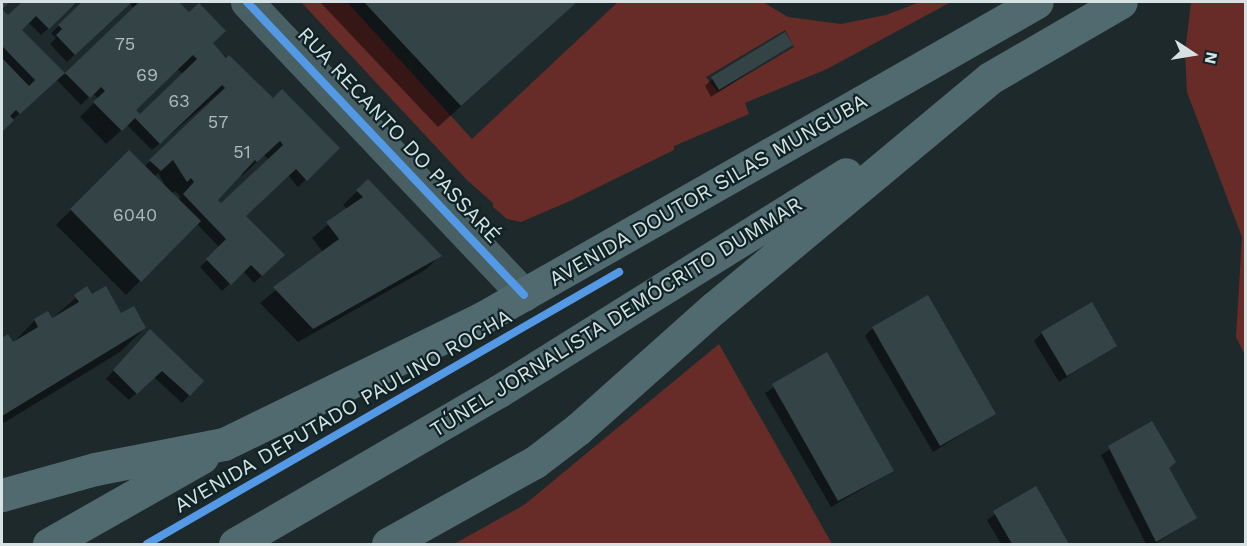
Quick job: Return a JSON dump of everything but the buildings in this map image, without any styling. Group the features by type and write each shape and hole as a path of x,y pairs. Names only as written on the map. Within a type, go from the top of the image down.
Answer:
{"main road":[{"name":"AVENIDA DOUTOR SILAS MUNGUBA","path":"2,495 95,469 224,444 524,294 1037,2"},
{"path":"388,544 535,462 578,429 714,308 990,78 1121,2"},
{"name":"TÚNEL JORNALISTA DEMÓCRITO DUMMAR","path":"235,544 500,391 824,189 990,78"},
{"path":"49,544 224,444"}],"street":[{"name":"RUA RECANTO DO PASSARÉ","path":"247,2 524,294"}],"shaded area":[{"path":"301,2 347,2 472,139 618,2 763,2 788,17 841,24 886,15 920,2 951,2 827,69 745,103 749,114 674,146 674,150 570,201 521,222 507,219 467,180","holes":["785,30 794,47 718,92 706,77"]},
{"path":"1191,2 1245,2 1245,355 1236,337 1242,237 1187,92 1185,53"},
{"path":"719,344 832,544 454,544 524,505"}],"cycle path":[{"path":"247,2 524,295"},
{"name":"AVENIDA DEPUTADO PAULINO ROCHA","path":"147,544 619,272"}]}
